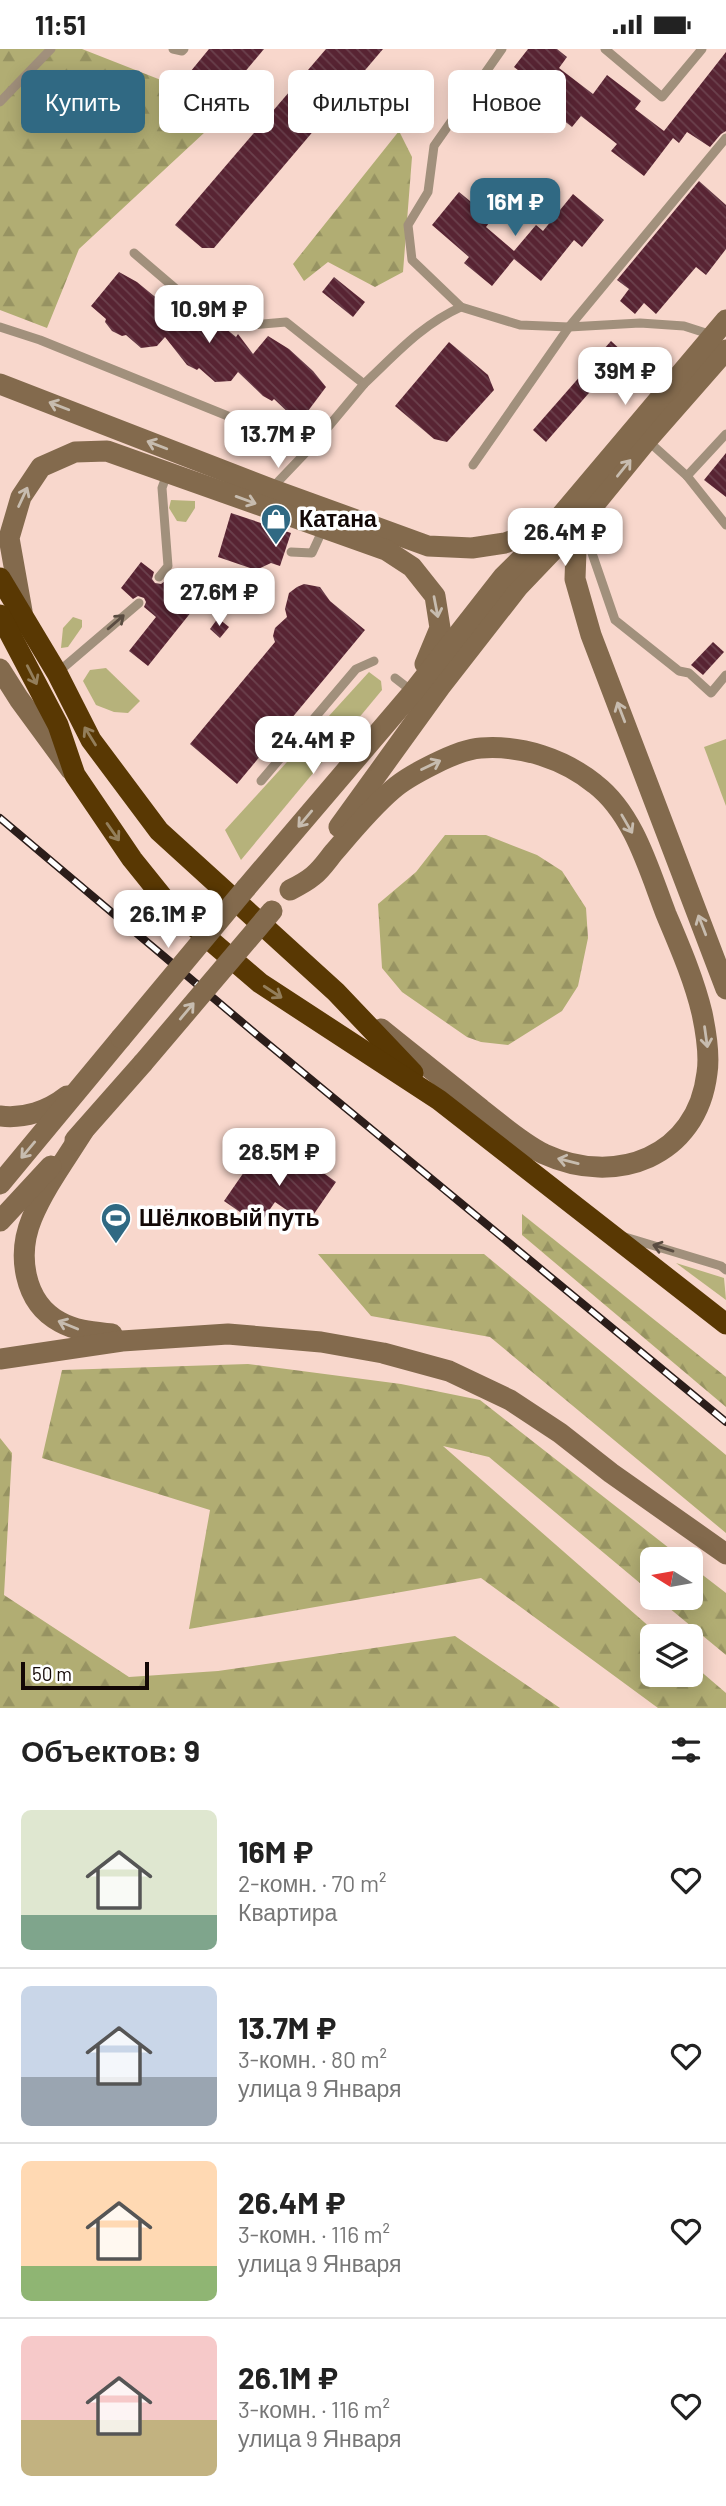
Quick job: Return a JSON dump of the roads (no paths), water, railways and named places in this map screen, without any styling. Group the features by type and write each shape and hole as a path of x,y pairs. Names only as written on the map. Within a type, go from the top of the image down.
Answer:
{"highway":[{"path":"0,578 57,673 91,740 159,831 336,992 439,1100"},
{"path":"0,615 58,725 75,775 132,859 169,905 260,983 439,1100 726,1324"}],"main road":[{"path":"0,1184 413,692 503,577 542,538 575,513 647,440 722,335"},
{"path":"0,1221 143,1063 290,890 369,789 440,687 575,513 722,335"},
{"path":"0,384 271,489 428,545 472,548 505,543 575,513"},
{"path":"22,611 9,538 21,497 41,467 75,452 107,451 386,550 412,567 435,596 440,628 413,692"},
{"path":"575,513 575,579 591,635 726,989"},
{"path":"0,669 75,775"},
{"path":"290,890 314,875 393,789 414,774 442,760 479,748 508,748 535,753 566,765 596,784 616,804 640,850 677,940 702,1012 708,1047 708,1074 698,1109 685,1132 663,1150 640,1163 617,1168 594,1166 545,1154 515,1138 336,992"},
{"path":"0,1116 16,1118 53,1107 88,1079"},
{"path":"84,1130 44,1193 31,1220 23,1253 24,1267 33,1296 48,1314 60,1322 84,1331 228,1334 321,1342 383,1353 449,1371 510,1400 561,1433 611,1473 726,1554"},
{"path":"0,1359 121,1341 184,1335"}],"lane":[{"path":"0,101 51,49"},
{"path":"173,49 184,49"},
{"path":"502,49 434,146 428,193 408,225 412,260 461,307 520,325 569,327 640,323 684,326 722,335"},
{"path":"605,49 662,97 702,49"},
{"path":"473,465 569,327 726,138"},
{"path":"134,253 183,295 214,296 251,325 286,322 364,384"},
{"path":"271,489 313,445 364,384 421,330 437,318 461,307"},
{"path":"0,327 40,340 250,425 289,430 313,445"},
{"path":"687,475 726,434"},
{"path":"647,440 687,475 726,524"},
{"path":"159,577 167,566 162,488 167,472"},
{"path":"575,513 615,620 679,671 689,673 711,693 726,675"},
{"path":"291,552 312,553 324,528"},
{"path":"57,673 139,603"},
{"path":"261,781 356,669 374,661"},
{"path":"395,678 413,692"},
{"path":"606,1231 724,1266"}],"railway":[{"path":"0,818 256,1034 726,1422"}],"place":[{"name":"Катана","path":"276,546"},
{"name":"Шёлковый путь","path":"116,1245"}]}
